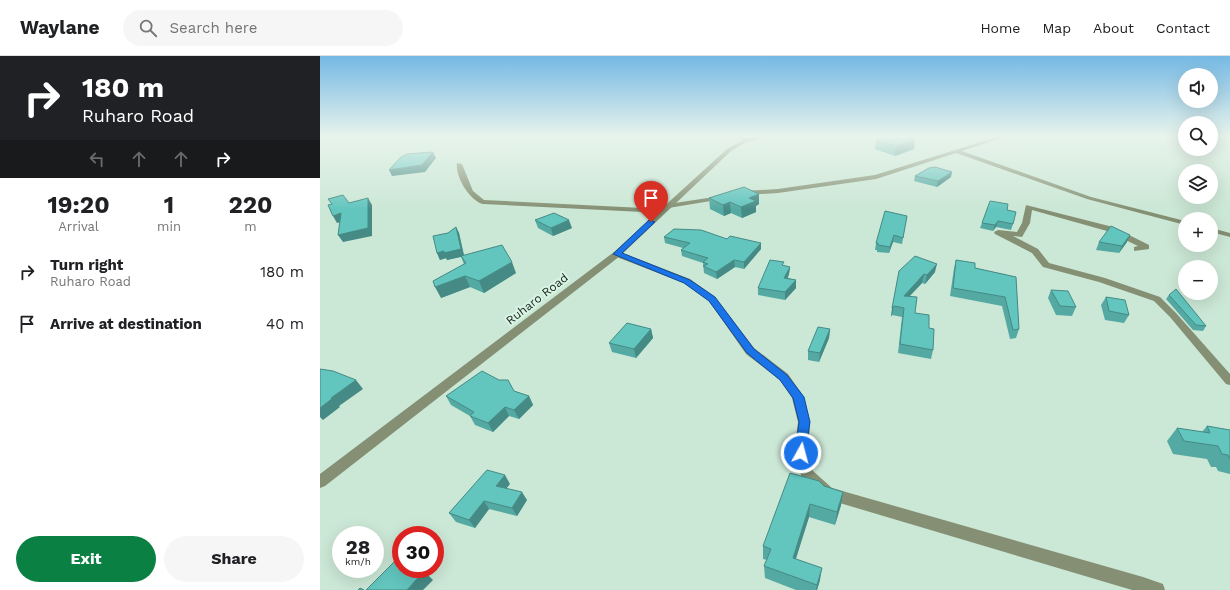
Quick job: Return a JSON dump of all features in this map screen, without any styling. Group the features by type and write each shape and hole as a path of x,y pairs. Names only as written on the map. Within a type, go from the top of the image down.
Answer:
{"street":[{"name":"Ruharo Road","path":"320,482 617,254 717,161"},
{"path":"737,194 778,191 876,177 925,161"},
{"path":"984,161 1089,198 1178,221"},
{"path":"459,164 464,181 477,199 484,202 666,209 726,196"},
{"path":"1137,249 1146,247 1110,229 1029,207 1026,224 1019,234 998,232 1035,251 1046,265 1102,280 1157,299 1173,315 1230,381"},
{"path":"1218,232 1230,235"},
{"path":"617,254 687,282 712,299 750,351 784,377 798,397 804,422 801,453 807,474 828,493 1144,584 1157,590"}],"building":[{"path":"397,161 425,161 422,165 389,170"},
{"path":"935,167 952,172 938,181 915,176 929,168"},
{"path":"744,187 759,194 749,198 756,201 741,207 730,202 723,205 709,198"},
{"path":"343,195 349,203 368,198 368,228 338,235 341,213 333,216 328,205 332,204 328,199"},
{"path":"990,201 1008,204 1007,210 1016,212 1013,224 998,221 995,225 982,223"},
{"path":"885,211 907,216 903,238 894,235 890,247 878,245 878,243 876,243"},
{"path":"554,213 569,220 551,228 535,220"},
{"path":"1111,226 1130,235 1122,246 1099,242"},
{"path":"456,227 461,249 437,253 433,236 448,233"},
{"path":"674,229 701,230 727,239 730,236 761,243 744,262 734,260 716,272 703,266 708,264 703,262 708,258 681,250 690,243 664,237"},
{"path":"502,245 512,262 479,281 465,276 435,287 433,281 466,263 461,256"},
{"path":"915,256 937,264 927,275 924,274 904,296 917,297 915,313 929,315 929,328 934,329 933,350 900,344 904,308 894,306 892,308 899,271"},
{"path":"770,260 784,262 782,265 790,267 784,278 796,280 785,292 758,288"},
{"path":"956,260 975,263 975,268 1016,277 1019,329 1013,330 1005,297 953,288"},
{"path":"1176,289 1178,291 1178,300 1185,300 1206,326 1196,325 1169,295"},
{"path":"1051,290 1068,291 1076,307 1060,306"},
{"path":"1106,297 1125,300 1129,315 1109,311"},
{"path":"627,323 651,329 634,349 609,343"},
{"path":"818,327 830,329 820,353 808,351"},
{"path":"320,369 333,371 356,380 320,408"},
{"path":"482,371 499,380 508,380 514,391 529,396 514,410 505,407 488,423 470,416 474,412 446,396"},
{"path":"1207,426 1230,430 1230,459 1228,455 1222,454 1218,446 1184,441 1177,428 1210,433"},
{"path":"487,470 505,475 496,486 522,492 512,508 484,501 469,520 449,513"},
{"path":"790,473 819,481 824,486 843,492 837,512 810,504 793,558 822,568 817,585 764,566 771,549 763,546"},
{"path":"392,564 392,578 418,578 407,590 366,590 378,578 384,578 384,572"}],"route":[{"path":"651,222 617,254 687,282 712,299 750,351 784,377 798,397 804,422 801,453"}]}
